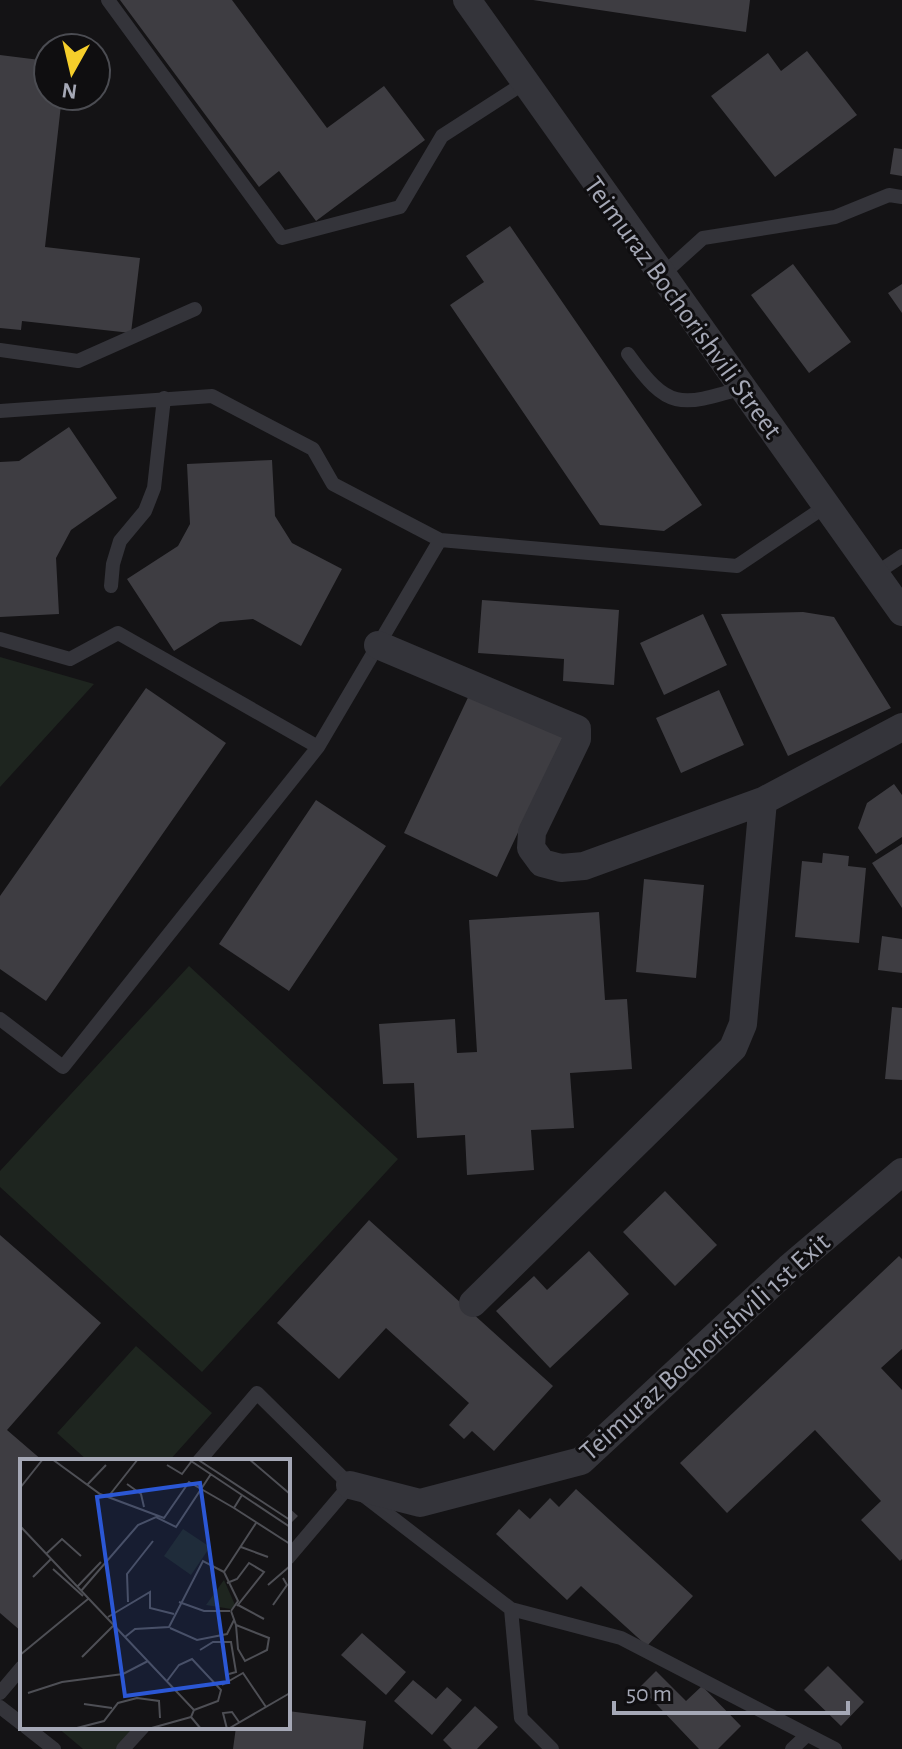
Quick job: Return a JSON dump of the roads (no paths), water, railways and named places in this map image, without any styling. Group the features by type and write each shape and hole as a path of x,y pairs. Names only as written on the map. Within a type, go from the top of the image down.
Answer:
{"street":[{"name":"Teimuraz Bochorishvili Street","path":"467,0 902,612"},
{"path":"378,645 577,729 577,739 532,832 531,848 542,863 561,868 584,866 763,801 902,727"},
{"path":"473,1303 733,1048 743,1024 763,801"},
{"name":"Teimuraz Bochorishvili 1st Exit","path":"350,1485 420,1503 581,1461 789,1268 902,1172"}],"lane":[{"path":"108,0 282,238 400,207 442,136 524,83"},
{"path":"662,275 703,238 835,217 889,195 902,197"},
{"path":"0,350 78,361 195,309"},
{"path":"628,354 649,383 668,397 682,402 699,401 742,388"},
{"path":"0,411 212,396 313,449 333,484 440,540 737,566 826,506"},
{"path":"111,586 120,541 145,511 154,488 164,398"},
{"path":"0,1019 63,1067 318,747 440,540"},
{"path":"875,574 902,556"},
{"path":"0,639 70,659 118,633 318,747"},
{"path":"201,1459 257,1393 350,1485 511,1609 621,1638 835,1749"},
{"path":"290,1556 350,1485"},
{"path":"511,1609 521,1718 552,1749"},
{"path":"0,1693 20,1669"},
{"path":"0,1707 20,1723"},
{"path":"28,1729 54,1749"},
{"path":"123,1749 141,1729"},
{"path":"792,1749 807,1735"}]}
